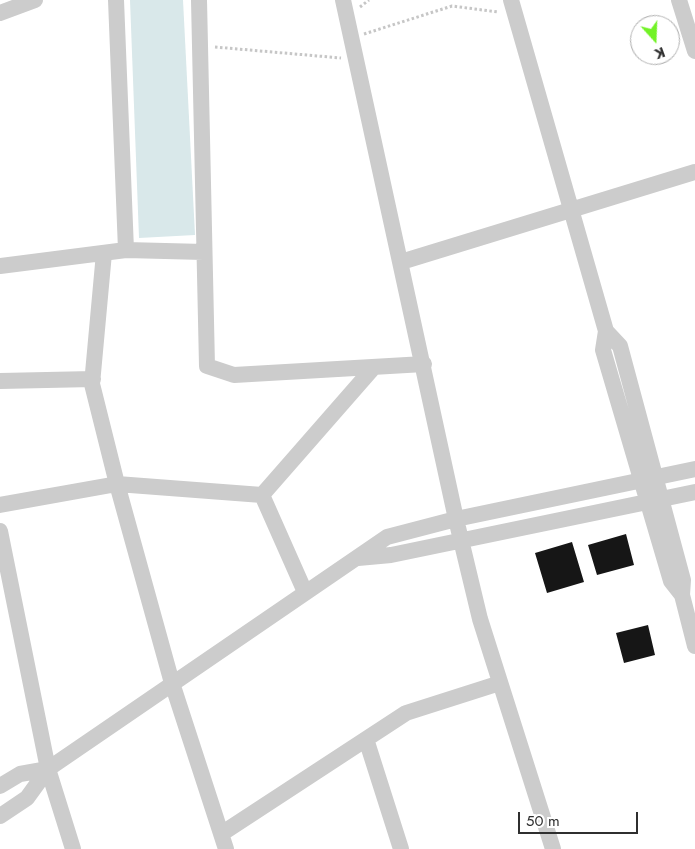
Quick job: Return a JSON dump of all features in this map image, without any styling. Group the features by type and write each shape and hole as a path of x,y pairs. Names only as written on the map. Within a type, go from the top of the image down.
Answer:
{"street":[{"path":"0,13 35,0"},
{"path":"116,0 126,250"},
{"path":"199,0 207,366 234,375 424,364"},
{"path":"343,0 402,262 456,519 480,619 553,849"},
{"path":"679,0 689,14 695,51"},
{"path":"512,7 606,331 603,350 655,500 671,581 682,595 695,646"},
{"path":"402,262 695,172"},
{"path":"0,266 126,250 204,252"},
{"path":"104,253 93,379 116,484 172,683 223,842 366,739 406,713 500,683"},
{"path":"262,495 374,367"},
{"path":"0,381 93,379"},
{"path":"0,816 27,798 48,769 387,537 456,519 695,469"},
{"path":"0,505 116,484 262,495"},
{"path":"353,559 391,555 695,492"},
{"path":"262,495 305,592"},
{"path":"0,531 48,769 73,849"},
{"path":"366,739 401,849"},
{"path":"0,786 20,774 48,769"}],"path":[{"path":"352,38 452,6 512,7"},
{"path":"200,46 356,60"}],"shaded area":[{"path":"130,0 183,0 195,235 139,238"}],"building":[{"path":"626,534 634,565 597,575 588,545"},
{"path":"572,542 584,582 547,593 535,553"},
{"path":"648,625 655,655 624,663 616,633"}]}
